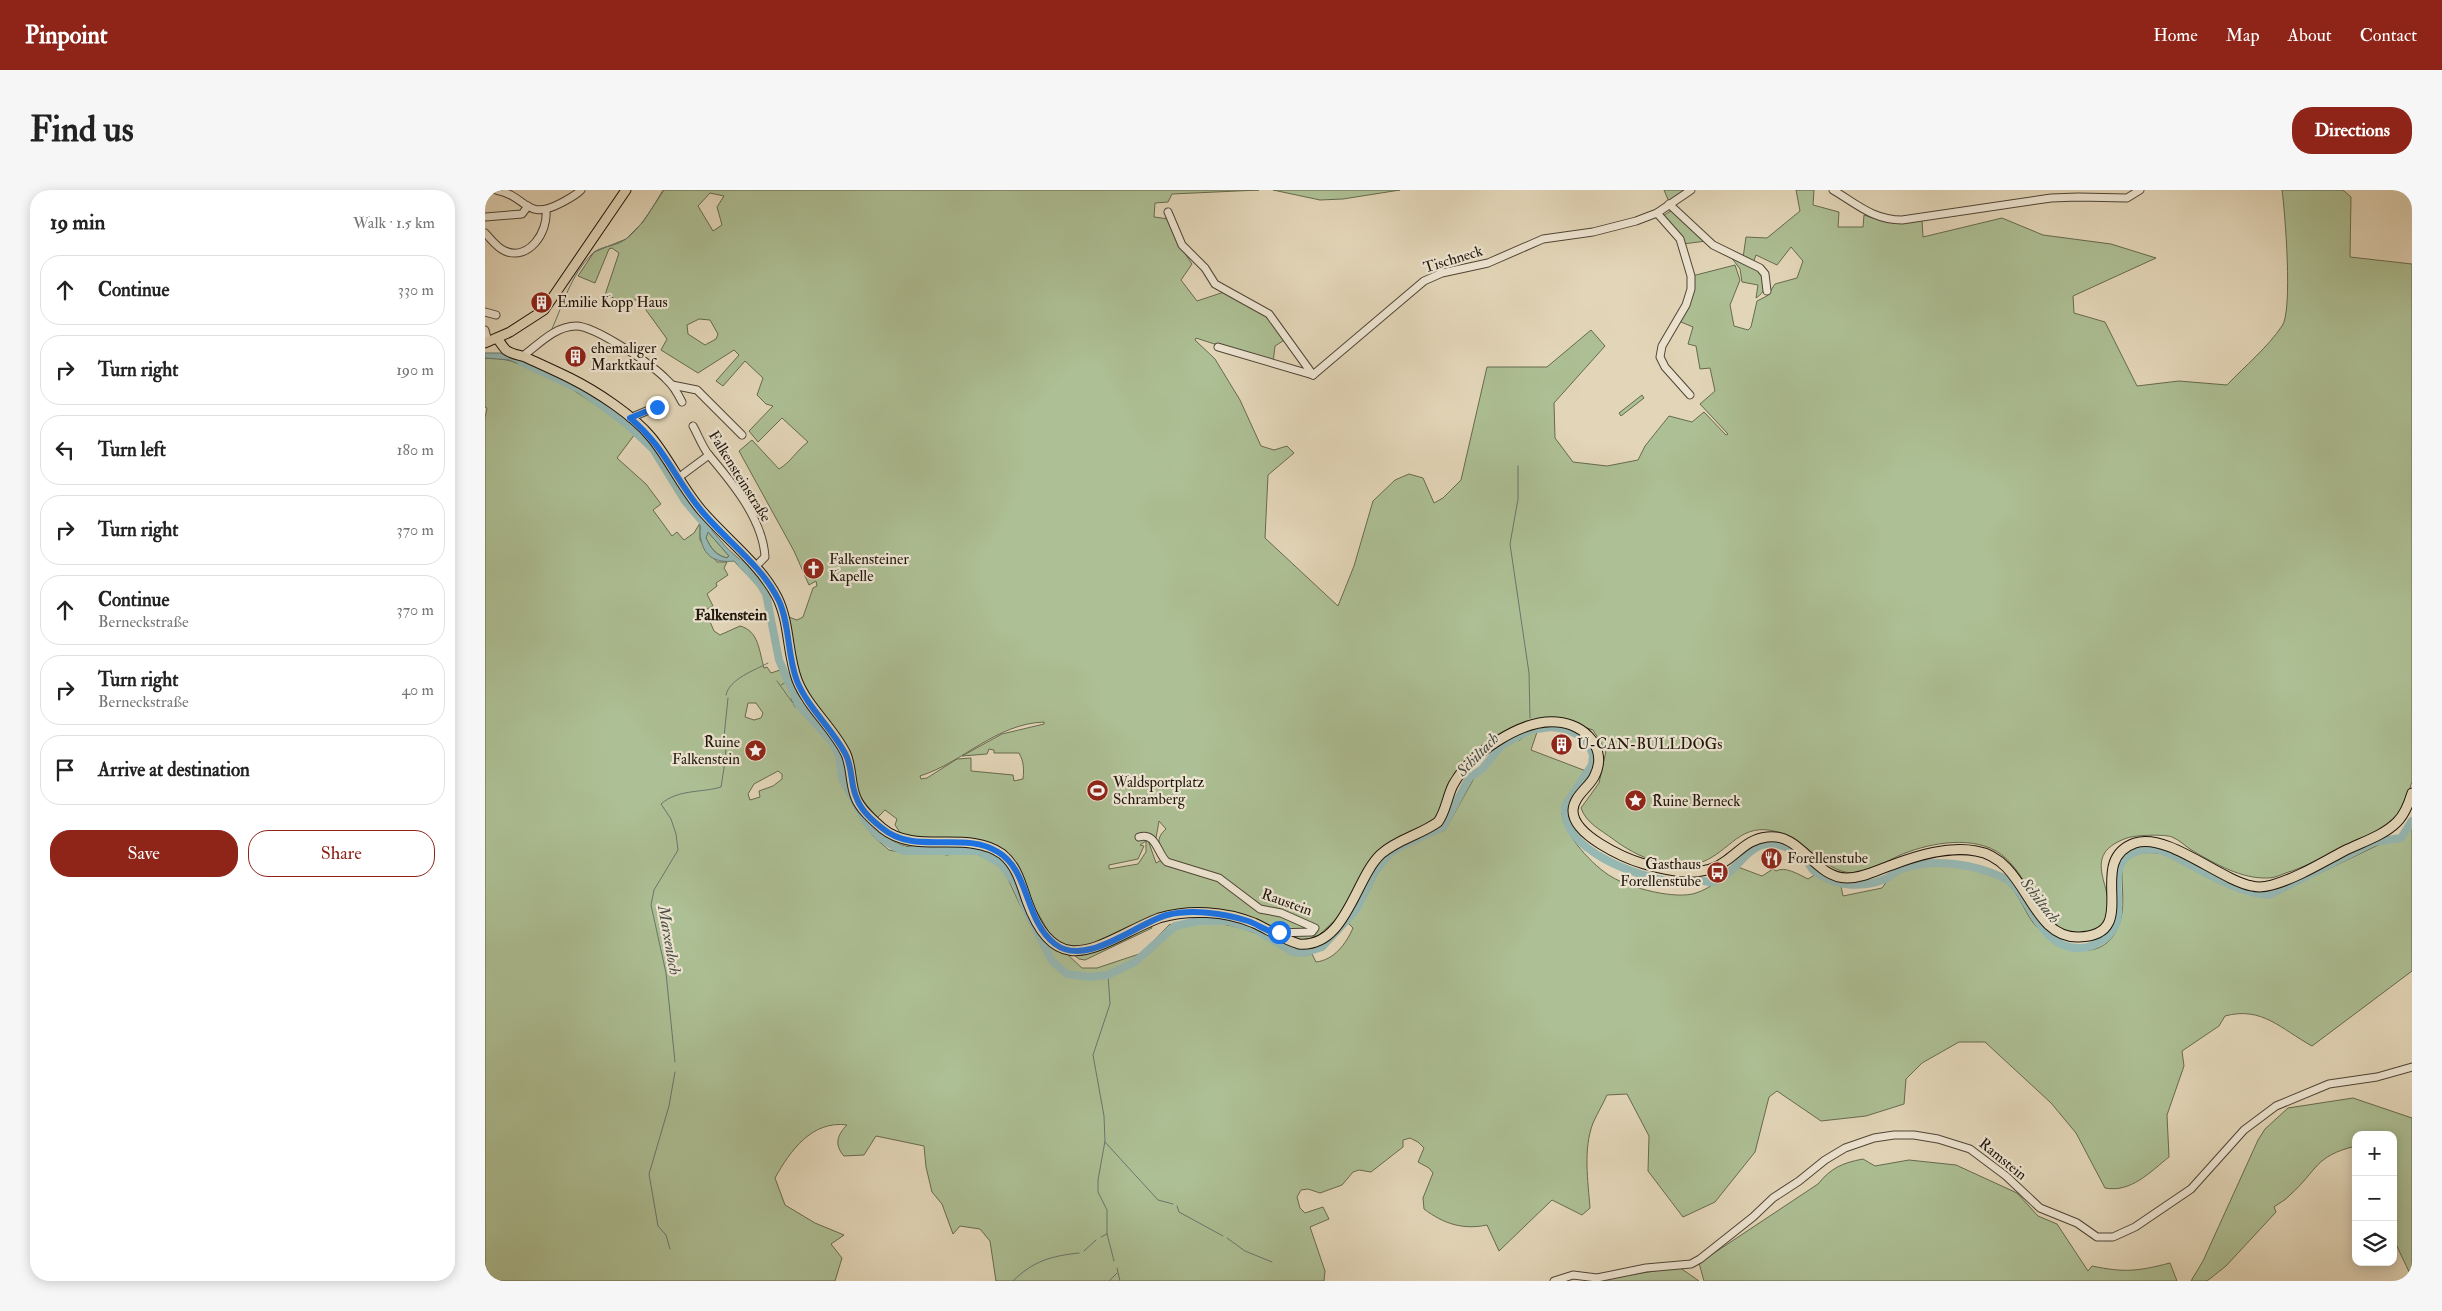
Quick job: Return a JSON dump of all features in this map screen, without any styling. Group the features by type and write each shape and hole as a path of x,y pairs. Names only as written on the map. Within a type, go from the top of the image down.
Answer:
{"main road":[{"path":"487,343 532,320 544,310 626,190"},
{"path":"497,338 507,351 523,356 589,388 630,418 652,438 700,510 755,567 773,591 783,610 790,656 797,680 806,700 834,735 847,755 856,799 867,814 883,829 903,839 919,842 972,844 986,846 998,852 1014,866 1035,921 1045,935 1061,948 1071,952 1091,950 1142,925 1170,914 1216,914 1252,922 1289,941 1309,945 1327,934 1351,907 1366,876 1380,855 1405,839 1439,822 1453,786 1466,769 1510,732 1535,723 1559,722 1573,726 1594,740 1598,753 1598,766 1594,778 1575,802 1573,810 1575,820 1593,838 1629,859 1681,872 1706,871 1727,860 1747,843 1772,836 1781,838 1801,849 1826,872 1848,878 1867,874 1931,852 1974,850 1987,853 2004,863 2011,870 2049,926 2072,937 2099,933 2110,920 2114,904 2110,883 2112,867 2119,855 2136,842 2156,841 2246,884 2263,887 2285,881 2383,832 2398,821 2406,809 2412,793"}],"street":[{"path":"496,190 510,191 528,206 546,211 576,195 581,190"},
{"name":"Tischneck","path":"1313,375 1424,281 1442,273 1488,263 1543,239 1607,229 1636,221 1657,213 1691,190"},
{"path":"1833,190 1865,211 1881,218 1895,220 2051,198 2078,196 2116,200 2127,198 2140,190"},
{"path":"1669,204 1699,234 1717,248 1761,268 1765,274 1767,291"},
{"path":"485,217 522,214 528,206"},
{"path":"485,233 505,251 522,252 533,246 541,235 546,211"},
{"path":"1168,212 1182,245 1205,268 1215,284 1269,314 1313,375"},
{"path":"1657,213 1680,239 1691,276 1691,289 1686,305 1662,346 1660,358 1665,367 1690,395"},
{"path":"485,312 496,315"},
{"path":"523,356 557,331 568,327 591,328 648,365 672,385 682,402"},
{"path":"485,330 487,343"},
{"path":"1218,347 1313,375"},
{"path":"672,385 697,390 742,435"},
{"path":"630,418 657,407"},
{"name":"Falkensteinstraße","path":"693,426 709,455 742,500 756,524 762,538 765,557 755,567"},
{"path":"678,478 709,455"},
{"name":"Raustein","path":"1139,837 1146,836 1155,842 1162,858 1167,862 1219,878 1255,906 1281,913 1315,928 1312,932 1274,932"},
{"name":"Ramstein","path":"1554,1281 1573,1275 1597,1278 1646,1268 1691,1264 1700,1260 1753,1217 1773,1198 1799,1181 1825,1160 1853,1145 1874,1138 1894,1135 1914,1135 1938,1139 1970,1149 2006,1176 2039,1208 2077,1223 2097,1237 2113,1237 2135,1226 2191,1190 2244,1130 2259,1116 2276,1106 2329,1084 2377,1077 2412,1067"}],"green space":[{"path":"664,190 1259,190 1172,194 1168,202 1155,203 1154,217 1169,219 1180,246 1192,264 1181,280 1197,301 1224,292 1268,316 1286,339 1275,346 1273,363 1196,338 1195,340 1215,359 1240,400 1261,446 1274,450 1287,446 1294,453 1268,475 1265,538 1338,606 1354,566 1373,501 1395,480 1409,474 1423,478 1434,503 1443,498 1461,480 1487,367 1547,367 1591,330 1605,346 1554,403 1555,438 1573,462 1607,466 1638,460 1645,446 1669,416 1692,422 1704,412 1726,435 1728,434 1700,404 1715,391 1710,368 1700,369 1696,346 1688,344 1693,327 1681,322 1692,276 1735,265 1740,280 1730,305 1734,326 1748,330 1751,327 1757,301 1767,296 1775,284 1797,278 1803,261 1791,247 1777,265 1756,255 1753,263 1743,258 1746,237 1767,238 1800,211 1796,190 1814,190 1813,205 1839,212 1838,227 1863,227 1864,215 1893,222 1922,220 1923,237 2002,218 2043,235 2111,244 2156,258 2073,296 2074,313 2105,322 2137,386 2179,381 2227,385 2270,341 2282,326 2285,317 2288,282 2282,190 2343,190 2351,197 2350,257 2412,264 2412,782 2401,809 2391,823 2330,855 2271,878 2258,878 2229,870 2193,851 2172,837 2150,835 2127,838 2111,846 2103,855 2101,866 2108,900 2108,912 2099,927 2094,931 2082,934 2068,932 2056,925 2036,901 2008,860 1996,851 1973,843 1947,843 1921,848 1898,856 1870,870 1858,873 1841,871 1822,861 1788,836 1765,830 1745,834 1712,857 1691,865 1667,864 1643,857 1594,826 1586,818 1581,808 1599,783 1606,751 1593,730 1560,719 1526,721 1495,739 1478,752 1434,821 1390,844 1336,919 1314,940 1299,942 1249,918 1182,911 1101,942 1071,949 1060,943 1050,934 1000,849 903,837 895,825 897,819 885,810 877,818 867,808 858,792 849,753 799,681 786,616 797,620 803,617 813,588 817,586 816,581 809,585 794,551 739,451 752,440 779,469 808,442 782,418 758,442 749,431 773,406 766,404 757,395 763,378 745,361 723,386 716,381 739,355 734,350 698,373 661,350 667,339 646,310 644,300 620,300 605,295 619,253 612,248 609,249 595,283 578,276 594,252 626,239 643,222","holes":["710,193 724,196 717,207 722,225 713,231 698,206","699,319 710,320 718,334 716,339 705,345 688,334 687,325","1044,722 1044,724 1002,734 962,756 987,754 989,749 994,750 994,753 1019,753 1022,759 1023,779 1014,781 1013,775 971,771 971,758 957,759 927,778 921,779 920,776 936,770 995,736 1026,724","1159,821 1166,829 1159,840 1165,858 1156,863 1148,840 1146,841 1151,837 1156,838","1146,841 1146,852 1138,864 1109,869 1109,865 1138,859 1144,846 1140,845"]},
{"path":"1273,190 1400,190 1343,199 1320,200"},
{"path":"1664,190 1687,190 1669,202"},
{"path":"1672,210 1706,241 1683,244 1663,216"},
{"path":"1731,257 1763,271 1764,289 1756,298 1758,285 1742,282 1740,269"},
{"path":"485,358 504,359 544,373 564,384 635,434 617,458 646,484 661,504 653,510 672,536 677,532 684,540 694,533 700,523 700,540 717,562 727,562 724,568 728,575 716,583 717,586 707,594 713,606 705,610 714,631 720,635 740,626 751,632 755,637 764,668 767,667 771,673 780,670 794,697 791,698 795,707 828,740 836,752 842,785 863,823 874,837 889,850 904,853 934,851 946,855 972,852 996,862 1004,870 1020,905 1042,942 1046,939 1066,953 1082,968 1097,968 1142,953 1170,924 1177,929 1188,925 1212,923 1248,930 1294,954 1312,954 1316,962 1334,955 1350,934 1353,928 1348,923 1365,899 1383,862 1402,847 1445,830 1473,780 1508,742 1520,740 1530,731 1537,732 1531,750 1586,771 1565,801 1562,813 1564,821 1574,840 1589,858 1605,872 1620,881 1653,892 1687,895 1696,893 1718,882 1738,867 1762,876 1773,869 1776,871 1783,869 1808,879 1816,874 1841,886 1843,896 1882,888 1895,875 1919,867 1945,865 1966,867 1987,872 2005,882 2015,892 2029,917 2038,928 2049,937 2073,949 2097,948 2107,943 2115,933 2122,912 2122,865 2136,855 2146,853 2164,854 2228,887 2242,892 2270,897 2378,845 2401,840 2412,826 2412,971 2312,1046 2281,1026 2261,1017 2250,1014 2225,1016 2219,1026 2182,1051 2184,1066 2167,1115 2169,1157 2140,1180 2114,1189 2105,1188 2076,1133 2051,1103 1985,1042 1959,1042 1922,1063 1906,1079 1904,1104 1866,1116 1821,1121 1777,1091 1769,1097 1755,1152 1715,1202 1683,1217 1648,1171 1649,1136 1627,1094 1607,1095 1593,1123 1588,1143 1587,1165 1590,1208 1582,1215 1552,1200 1499,1251 1487,1225 1470,1227 1446,1222 1424,1209 1423,1198 1433,1173 1429,1168 1418,1162 1424,1148 1410,1138 1403,1140 1403,1147 1371,1172 1359,1170 1353,1172 1342,1185 1320,1193 1308,1189 1301,1190 1297,1197 1300,1208 1305,1213 1323,1207 1329,1219 1310,1227 1325,1271 1324,1281 996,1281 990,1241 980,1229 960,1226 953,1234 942,1204 932,1192 926,1167 924,1146 876,1136 864,1155 844,1156 839,1148 838,1140 847,1125 834,1125 823,1127 803,1139 775,1178 785,1205 815,1223 844,1235 831,1244 842,1258 835,1281 485,1281 485,418 487,408 485,407","holes":["748,703 756,703 763,713 761,718 754,720 745,717","778,771 782,774 782,779 773,786 759,791 760,797 750,800 748,794 754,784"]},
{"path":"1642,395 1644,398 1621,416 1619,413"},
{"path":"708,532 729,556 726,558 714,550 706,538"},
{"path":"866,819 885,834 963,846 918,848 901,845 879,833"},
{"path":"1150,924 1152,928 1085,960 1079,959 1074,955 1088,953"},
{"path":"2353,1098 2412,1118 2412,1278 2397,1246 2397,1131 2352,1131 2352,1147 2324,1159 2288,1197 2274,1207 2276,1212 2226,1266 2207,1281 2191,1281 2203,1261 2258,1140 2265,1129 2288,1108"},
{"path":"1863,1159 1875,1166 1909,1160 1956,1165 2017,1193 2038,1216 2057,1224 2088,1271 2092,1266 2114,1270 2132,1270 2170,1263 2177,1281 1704,1281 1699,1263 1818,1184 1832,1170 1843,1164"},
{"path":"1679,1267 1699,1281 1593,1281"}],"water":[{"path":"485,353 502,353 531,364 530,369 509,360 485,358"},
{"path":"703,520 727,548 747,566 746,574 734,561 717,560 705,551 700,538 700,523","holes":["708,532 729,556 727,558 723,557 714,551 706,538"]}],"waterway":[{"path":"552,329 568,290 584,263 597,250 619,243 632,234 644,220 663,190"},
{"name":"Schiltach","path":"521,362 581,390 627,424 653,449 685,501 708,528"},
{"path":"1518,466 1518,499 1510,544 1529,673 1530,718"},
{"name":"Schiltach","path":"742,564 760,584 766,594 779,660 798,704 833,743 839,756 842,778 866,822 878,836 904,851 979,851 1001,864 1016,884 1026,910 1052,961 1067,974 1090,977 1108,975 1135,962 1175,926 1198,921 1227,921 1255,929 1293,952 1304,953 1322,947 1356,910 1374,873 1389,854 1401,846 1443,827 1469,778 1482,769 1502,745 1530,730 1551,727 1566,729 1582,737 1589,745 1593,755 1592,765 1565,806 1567,822 1575,836 1588,848 1604,859 1622,867 1640,874 1672,882 1711,882 1721,879 1756,848 1774,844 1799,855 1806,860 1816,873 1851,885 1876,882 1888,878 1901,869 1916,865 1942,863 1968,866 1992,873 2013,884 2043,929 2053,939 2064,945 2079,948 2095,944 2104,939 2113,930 2117,920 2117,884 2121,863 2129,855 2137,851 2150,849 2166,852 2227,883 2247,891 2269,895 2374,842 2401,838 2412,821"},
{"name":"Marxenloch","path":"726,695 728,689 737,680 768,663"},
{"path":"777,681 792,702 798,704"},
{"path":"781,685 788,681"},
{"name":"Marxenloch","path":"675,1062 666,973 651,905 654,890 678,850 676,834 671,819 661,804 668,799 682,794 721,787 725,762 726,747 724,737 728,698"},
{"path":"1108,975 1110,1004 1093,1055 1104,1116 1105,1141 1098,1180 1098,1192 1107,1210 1107,1234 1114,1261"},
{"name":"Marxenloch","path":"670,1249 666,1235 658,1226 649,1174 669,1106 675,1072"},
{"path":"1105,1142 1158,1200 1173,1204"},
{"path":"1177,1206 1179,1212 1223,1236"},
{"path":"1101,1237 1107,1234"},
{"path":"1227,1238 1245,1251 1272,1262"},
{"path":"1084,1251 1096,1240"},
{"path":"1013,1281 1035,1264 1051,1258 1079,1253"},
{"path":"1117,1268 1120,1281"},
{"path":"1109,1281 1117,1273"}],"place":[{"name":"Emilie Kopp Haus","path":"541,302"},
{"name":"ehemaliger Marktkauf","path":"575,357"},
{"name":"Falkensteiner Kapelle","path":"813,568"},
{"name":"U-CAN-BULLDOGs","path":"1561,744"},
{"name":"Ruine Falkenstein","path":"756,751"},
{"name":"Waldsportplatz Schramberg","path":"1097,791"},
{"name":"Ruine Berneck","path":"1636,801"},
{"name":"Forellenstube","path":"1771,858"},
{"name":"Gasthaus Forellenstube","path":"1717,873"}],"district":[{"name":"Falkenstein","path":"731,614"}],"route":[{"path":"657,407 630,418 649,434 663,452 700,510 755,567 779,600 783,610 793,668 806,700 834,735 847,755 856,799 867,814 883,829 894,836 911,841 972,844 986,846 998,852 1014,866 1035,921 1045,935 1053,943 1071,952 1091,950 1142,925 1170,914 1216,914 1252,922 1274,932 1279,932"}]}
